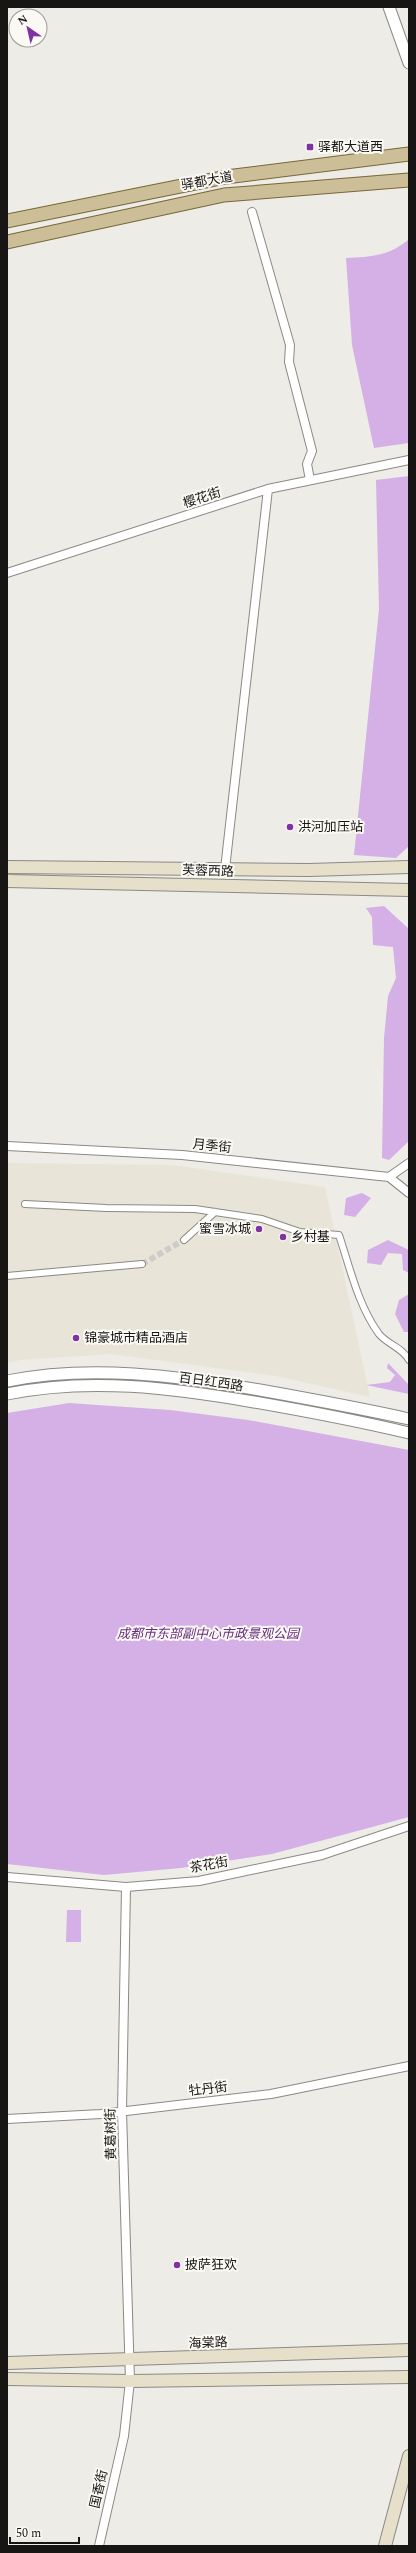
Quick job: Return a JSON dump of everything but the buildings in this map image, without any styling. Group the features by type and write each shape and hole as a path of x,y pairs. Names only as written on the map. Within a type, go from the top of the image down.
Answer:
{"main road":[{"name":"驿都大道","path":"7,221 226,177 409,154"},
{"name":"驿都大道","path":"7,242 224,195 409,180"},
{"name":"芙蓉西路","path":"7,867 309,870 409,867"},
{"name":"芙蓉西路","path":"7,881 409,890"},
{"name":"海棠路","path":"7,2363 409,2350"},
{"path":"7,2378 130,2381 409,2377"},
{"path":"385,2546 409,2456"}],"street":[{"path":"389,7 409,63"},
{"path":"252,212 290,345 289,362 312,451 307,464 310,480"},
{"name":"樱花街","path":"7,573 268,489 409,460"},
{"path":"225,869 268,489"},
{"name":"月季街","path":"7,1146 182,1155 389,1177"},
{"path":"409,1163 389,1177 409,1193"},
{"path":"25,1204 195,1209 262,1218 300,1232 339,1235 363,1310 380,1335 406,1355 409,1360"},
{"path":"184,1240 215,1212"},
{"path":"7,1276 142,1264"},
{"name":"百日红西路","path":"7,1381 58,1374 104,1372 142,1374 215,1382 344,1405 409,1419"},
{"name":"百日红西路","path":"7,1394 59,1386 103,1384 140,1387 213,1395 341,1417 409,1432"},
{"name":"茶花街","path":"7,1877 126,1887 199,1881 315,1856 409,1826"},
{"name":"黄葛树街","path":"126,1887 122,2111 130,2381"},
{"name":"牡丹街","path":"7,2119 122,2111 271,2094 409,2066"},
{"name":"国香街","path":"99,2546 124,2436 130,2381"}],"shaded area":[{"path":"7,1163 172,1165 325,1187 370,1397 276,1376 111,1354 20,1360 7,1363"}],"green space":[{"path":"409,239 409,443 374,448 352,345 346,258 371,256 387,252 402,245"},
{"path":"409,476 409,846 396,858 354,855 379,609 376,480"},
{"path":"384,906 409,929 409,1141 389,1160 382,1158 384,1038 388,996 396,978 393,947 373,945 372,917 366,908"},
{"path":"362,1193 371,1198 355,1217 344,1215 346,1198"},
{"path":"388,1240 409,1250 409,1273 403,1270 402,1254 388,1253 381,1265 367,1263 368,1250"},
{"path":"409,1294 409,1332 404,1332 395,1314 399,1300"},
{"path":"388,1363 409,1385 409,1394 366,1385 390,1382 395,1375 387,1368"},
{"name":"成都市东部副中心市政景观公园","path":"69,1403 170,1410 248,1420 409,1450 409,1817 272,1854 181,1868 104,1875 7,1864 7,1413"},
{"path":"67,1910 81,1910 81,1942 66,1942"}],"tunnel":[{"path":"142,1264 184,1240"}],"place":[{"name":"驿都大道西","path":"310,147"},
{"name":"洪河加压站","path":"290,827"},
{"name":"蜜雪冰城","path":"259,1229"},
{"name":"乡村基","path":"283,1237"},
{"name":"锦豪城市精品酒店","path":"76,1338"},
{"name":"披萨狂欢","path":"177,2265"}]}
